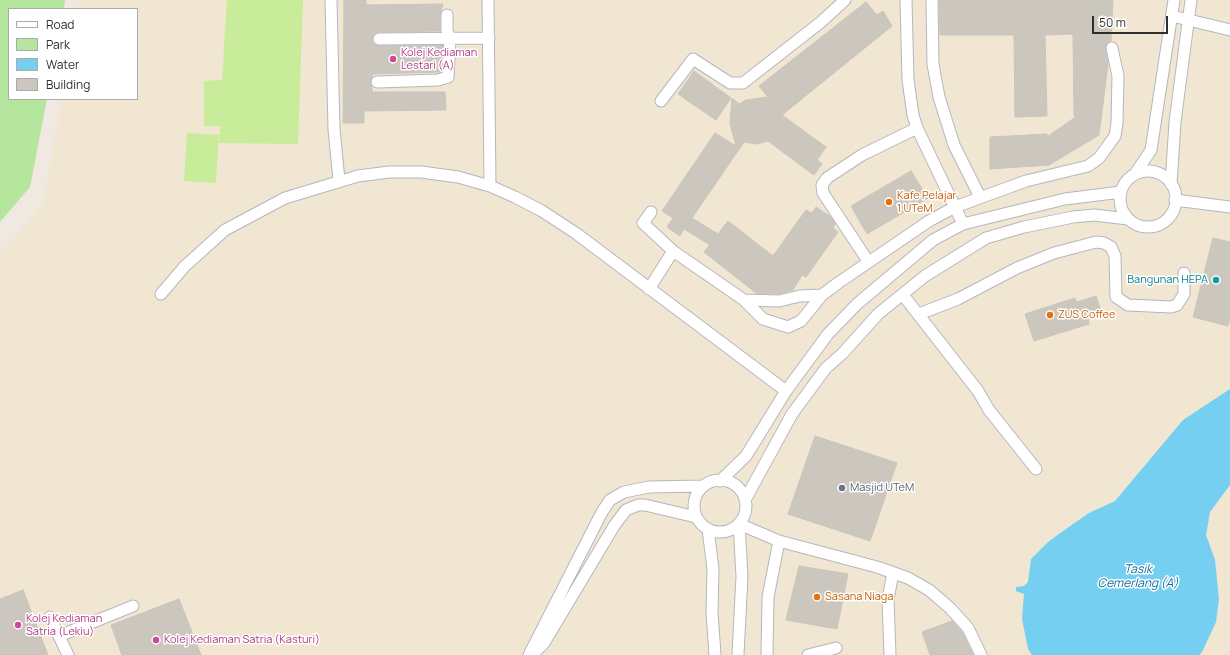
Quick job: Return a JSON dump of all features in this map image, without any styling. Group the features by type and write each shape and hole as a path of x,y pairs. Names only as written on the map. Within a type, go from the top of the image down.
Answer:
{"street":[{"path":"331,0 334,129 339,180"},
{"path":"488,0 490,186"},
{"path":"661,101 693,59 730,83 744,83 821,22 845,0"},
{"path":"906,0 908,80 917,128 963,224"},
{"path":"932,0 933,64 939,97 954,144 980,197"},
{"path":"1128,219 1122,211 1120,202 1121,192 1124,185 1135,174 1151,150 1174,0"},
{"path":"745,500 792,414 826,368 843,353 878,314 925,276 986,238 1024,227 1073,217 1094,215 1128,219 1141,226 1155,226 1167,219 1172,213 1176,200 1171,184 1175,122 1191,0"},
{"path":"377,82 438,80 448,78 450,39 447,30 447,15"},
{"path":"1172,16 1230,30"},
{"path":"379,40 489,38"},
{"path":"651,212 643,222 673,251 744,300 763,319 788,327 801,321 822,295 868,261 929,221 955,207 980,197 1026,181 1088,166 1099,158 1115,136 1117,122 1118,76 1112,48"},
{"path":"868,261 826,198 823,193 822,185 827,178 862,155 917,128"},
{"path":"161,294 185,266 225,230 285,198 339,180 389,172 421,172 458,177 490,186 542,211 577,234 786,391"},
{"path":"1135,174 1142,172 1153,172 1163,176 1171,184"},
{"path":"720,481 746,456 786,391 823,340 856,304 933,240 963,224 1065,199 1110,192 1121,192"},
{"path":"1176,200 1230,206"},
{"path":"919,314 958,299 1017,268 1054,252 1096,242 1104,243 1111,247 1114,256 1116,297 1128,305 1171,307 1177,305 1184,294 1184,273"},
{"path":"649,288 673,251"},
{"path":"744,300 779,301 800,296 822,295"},
{"path":"903,295 978,391 989,410 1036,469"},
{"path":"738,655 742,576 739,524 746,509 745,500 736,486 728,482 712,482 704,486 698,492 694,509 696,517 701,524 716,532 724,532 739,524"},
{"path":"531,655 602,512 610,500 624,492 649,487 704,486"},
{"path":"531,655 544,643 614,526 626,510 638,505 645,505 696,517"},
{"path":"739,524 779,541 869,564 908,578 929,590 950,608 968,628 980,655"},
{"path":"708,529 713,569 712,612 715,655"},
{"path":"767,655 768,597 779,541"},
{"path":"890,655 888,599 893,573"},
{"path":"59,636 132,606"},
{"path":"50,617 68,655"},
{"path":"808,655 836,648"}],"shaded area":[{"path":"80,0 1230,0 1230,655 0,655 0,253 43,204 62,100 138,100 138,8 78,8"}],"green space":[{"path":"0,0 65,0 64,8 8,8 8,100 47,100 30,187 0,222"},
{"path":"227,0 303,0 298,144 219,143 220,126 204,126 204,81 222,80"},
{"path":"187,133 219,135 216,183 184,181"}],"water":[{"name":"Tasik Cemerlang (A)","path":"1230,389 1230,485 1210,512 1206,535 1215,560 1219,599 1216,622 1202,652 1199,655 1032,655 1028,649 1022,619 1024,594 1016,591 1016,587 1024,586 1028,582 1031,559 1048,542 1089,513 1115,501 1183,420"}],"building":[{"name":"Kolej Kediaman Lestari (A)","path":"344,0 366,0 366,5 443,4 440,15 440,31 379,32 375,33 372,39 373,43 379,46 443,45 441,72 373,74 370,82 373,92 445,92 446,110 364,111 364,123 343,123"},
{"path":"939,0 1113,0 1111,41 1105,46 1108,64 1099,135 1049,165 990,169 990,137 1047,134 1047,137 1077,116 1074,116 1073,34 1045,35 1047,116 1015,117 1014,35 940,35"},
{"path":"866,2 877,15 883,11 892,26 782,115 826,147 817,160 822,164 814,175 768,141 757,144 744,142 692,218 718,234 728,221 773,256 806,210 812,213 816,207 831,217 835,224 833,228 838,232 806,277 802,275 793,290 778,294 756,293 704,252 710,245 684,229 680,236 667,227 673,218 662,211 715,133 736,146 730,124 732,98 739,104 746,100 768,97 759,86"},
{"path":"694,71 731,98 716,120 678,94"},
{"name":"Kafe Pelajar 1 UTeM","path":"911,171 928,198 867,234 851,206"},
{"name":"Bangunan HEPA","path":"1213,238 1230,242 1230,317 1228,326 1193,317"},
{"path":"1096,296 1102,314 1088,318 1089,324 1034,341 1025,314 1075,298 1077,302"},
{"name":"Masjid UTeM","path":"815,436 897,463 870,541 788,514"},
{"name":"Sasana Niaga","path":"799,566 848,574 837,629 786,620"},
{"name":"Kolej Kediaman Satria (Lekiu)","path":"23,590 48,655 0,655 0,599"},
{"name":"Kolej Kediaman Satria (Kasturi)","path":"179,599 201,655 122,655 111,625"},
{"path":"952,621 962,632 973,655 930,655 922,632"}],"place":[{"name":"Kolej Kediaman Lestari (A)","path":"393,59"},
{"name":"Kafe Pelajar 1 UTeM","path":"889,202"},
{"name":"Bangunan HEPA","path":"1216,280"},
{"name":"ZUS Coffee","path":"1050,315"},
{"name":"Masjid UTeM","path":"842,488"},
{"name":"Sasana Niaga","path":"817,597"},
{"name":"Kolej Kediaman Satria (Lekiu)","path":"18,625"},
{"name":"Kolej Kediaman Satria (Kasturi)","path":"156,640"}]}
